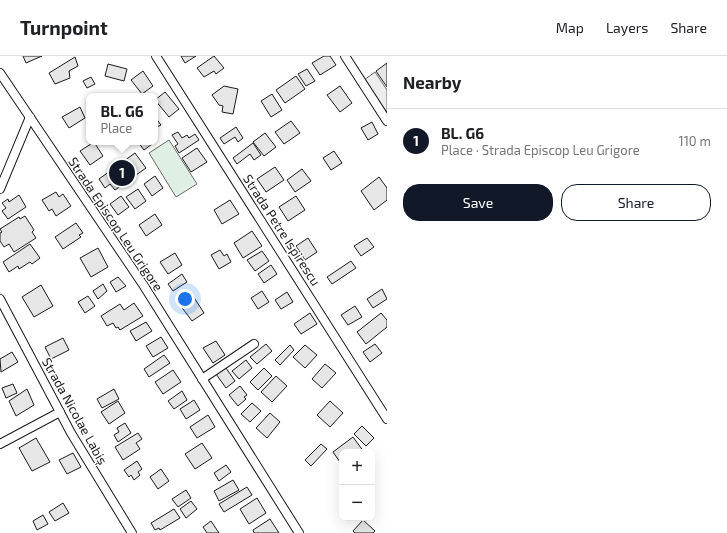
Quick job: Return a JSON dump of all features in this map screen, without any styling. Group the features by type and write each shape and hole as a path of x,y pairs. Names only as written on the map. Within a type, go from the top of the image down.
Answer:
{"street":[{"name":"Strada Petre Ispirescu","path":"156,56 387,419"},
{"path":"345,56 387,121"},
{"name":"Strada Episcop Leu Grigore","path":"0,73 144,286 299,533"},
{"path":"0,189 30,117"},
{"name":"Strada Nicolae Labiș","path":"0,299 60,412 132,533"},
{"path":"202,379 254,344"},
{"path":"0,444 60,412"}],"green space":[{"path":"169,140 197,184 176,197 149,153"}],"shaded area":[{"path":"375,72 387,90 387,113 364,80"}],"building":[{"path":"23,56 42,56 26,63"},
{"path":"181,56 196,56 185,63"},
{"path":"214,56 224,68 216,74 214,71 204,77 197,68"},
{"path":"324,56 330,56 336,65 320,75 312,63"},
{"path":"75,57 78,66 69,71 70,78 55,84 49,73"},
{"path":"387,63 387,87 376,71"},
{"path":"108,64 127,69 124,81 105,76"},
{"path":"307,69 315,81 306,86 298,74"},
{"path":"143,71 153,86 141,93 131,80"},
{"path":"296,76 305,89 285,103 276,90"},
{"path":"91,77 95,84 87,88 83,81"},
{"path":"224,86 238,89 233,114 222,112 223,106 219,105 212,95"},
{"path":"340,86 352,103 340,112 327,95"},
{"path":"165,92 179,109 169,117 158,104 158,98"},
{"path":"272,94 282,110 271,117 261,101"},
{"path":"80,107 85,118 69,128 62,117"},
{"path":"291,121 300,133 284,144 275,132"},
{"path":"372,122 378,134 368,140 361,128"},
{"path":"236,127 243,138 238,142 235,137 224,144 220,138"},
{"path":"178,132 182,138 187,135 189,138 195,134 199,140 179,153 175,146 178,144 172,135"},
{"path":"265,133 276,147 264,156 253,142"},
{"path":"253,143 261,155 254,160 250,154 237,164 233,158"},
{"path":"89,145 96,145 103,156 90,165 80,151"},
{"path":"140,145 151,145 144,150"},
{"path":"197,148 207,162 191,172 182,158"},
{"path":"334,151 342,163 331,170 323,158"},
{"path":"135,153 146,168 115,190 110,184 105,188 99,179"},
{"path":"275,167 284,180 266,192 257,179"},
{"path":"302,169 311,181 295,192 287,180"},
{"path":"155,176 163,188 152,196 144,184"},
{"path":"379,177 387,188 387,200 374,210 361,191"},
{"path":"138,189 146,201 135,209 126,197"},
{"path":"56,192 59,197 63,194 71,206 56,216 52,209 49,211 42,200"},
{"path":"19,195 26,207 8,219 2,211 6,208 2,203 8,199 9,202"},
{"path":"121,196 129,207 118,215 110,204"},
{"path":"296,196 305,210 288,221 279,207"},
{"path":"230,200 239,214 222,224 214,210"},
{"path":"155,214 162,225 146,236 139,225"},
{"path":"25,216 34,230 32,232 36,238 14,252 9,244 4,247 0,241 0,233 2,232 0,229 19,217 20,219"},
{"path":"76,223 83,233 79,235 81,237 63,249 55,237"},
{"path":"252,231 262,246 243,258 234,243"},
{"path":"308,238 317,252 305,260 296,246"},
{"path":"367,238 374,247 361,256 354,246"},
{"path":"30,244 40,258 32,264 30,262 19,269 18,266 9,272 3,262"},
{"path":"98,248 108,267 91,277 80,258"},
{"path":"220,250 224,256 227,254 231,262 219,269 211,255"},
{"path":"262,251 269,261 255,271 247,260"},
{"path":"175,253 182,265 168,274 160,262"},
{"path":"351,261 356,268 332,284 327,277"},
{"path":"271,265 277,274 264,283 258,274"},
{"path":"182,274 187,282 173,291 168,284"},
{"path":"118,277 126,286 116,292 110,282"},
{"path":"103,284 107,291 98,299 93,291"},
{"path":"41,285 53,306 34,317 22,297"},
{"path":"382,289 387,299 373,308 367,299"},
{"path":"262,291 269,302 258,309 251,298"},
{"path":"287,292 293,302 281,309 275,300"},
{"path":"88,296 95,306 85,313 78,302"},
{"path":"193,296 204,313 192,321 180,305"},
{"path":"134,303 143,316 120,330 118,327 116,328 113,323 107,326 101,316 120,304 124,310"},
{"path":"355,306 362,317 348,325 341,315"},
{"path":"310,313 317,324 301,334 294,324"},
{"path":"381,313 387,320 387,327 366,344 357,332"},
{"path":"146,322 152,331 136,341 130,331"},
{"path":"161,337 168,348 153,357 146,346"},
{"path":"63,338 69,350 51,359 45,347"},
{"path":"216,341 225,355 213,363 203,348"},
{"path":"266,344 272,351 257,364 250,357"},
{"path":"375,344 382,353 370,362 363,352"},
{"path":"290,345 294,350 280,365 275,360"},
{"path":"305,345 317,355 305,368 293,357"},
{"path":"12,352 18,362 1,372 0,359"},
{"path":"164,355 170,363 149,377 144,369"},
{"path":"246,360 252,368 239,379 232,371"},
{"path":"325,364 336,373 322,388 312,379"},
{"path":"226,368 235,381 226,388 216,374"},
{"path":"264,368 272,376 258,390 250,382"},
{"path":"173,370 181,382 163,394 155,382"},
{"path":"276,376 287,386 272,402 261,392"},
{"path":"13,384 17,393 6,398 2,388"},
{"path":"240,386 247,395 244,397 246,399 238,406 229,395"},
{"path":"27,389 34,405 16,416 9,401"},
{"path":"114,389 119,399 102,408 97,399"},
{"path":"182,391 187,400 174,409 168,401"},
{"path":"194,400 200,410 186,419 180,409"},
{"path":"118,401 125,413 109,424 101,412"},
{"path":"330,401 343,413 330,427 317,415"},
{"path":"252,403 261,411 250,422 241,414"},
{"path":"270,413 280,422 267,438 256,428"},
{"path":"208,415 215,427 197,438 190,427"},
{"path":"125,423 131,433 118,442 114,435 119,432 117,428"},
{"path":"362,426 374,438 366,446 354,434"},
{"path":"138,433 142,439 136,443 140,449 123,460 115,447"},
{"path":"353,437 362,449 339,449 339,461 333,452"},
{"path":"36,438 50,462 32,471 19,448"},
{"path":"202,443 212,458 195,469 185,454"},
{"path":"321,444 327,449 311,466 305,460"},
{"path":"73,453 81,467 67,474 59,460"},
{"path":"137,461 142,469 138,472 140,475 134,480 131,475 129,477 124,470"},
{"path":"226,465 231,472 219,481 214,473"},
{"path":"161,469 169,481 158,489 150,477"},
{"path":"233,480 239,490 219,501 214,491"},
{"path":"247,487 252,495 224,512 219,504"},
{"path":"186,490 191,498 178,507 172,499"},
{"path":"257,498 266,513 249,524 240,509"},
{"path":"191,501 197,509 186,518 180,509"},
{"path":"63,503 69,513 55,521 49,512"},
{"path":"174,509 180,518 160,530 159,528 155,530 151,523"},
{"path":"43,515 48,524 37,530 33,521"},
{"path":"270,519 279,533 254,533 253,530"},
{"path":"211,521 219,533 207,533 203,527"},
{"path":"362,521 364,521 375,531 373,533 355,533 353,531"}],"place":[{"name":"BL. G6","path":"122,173"}]}
